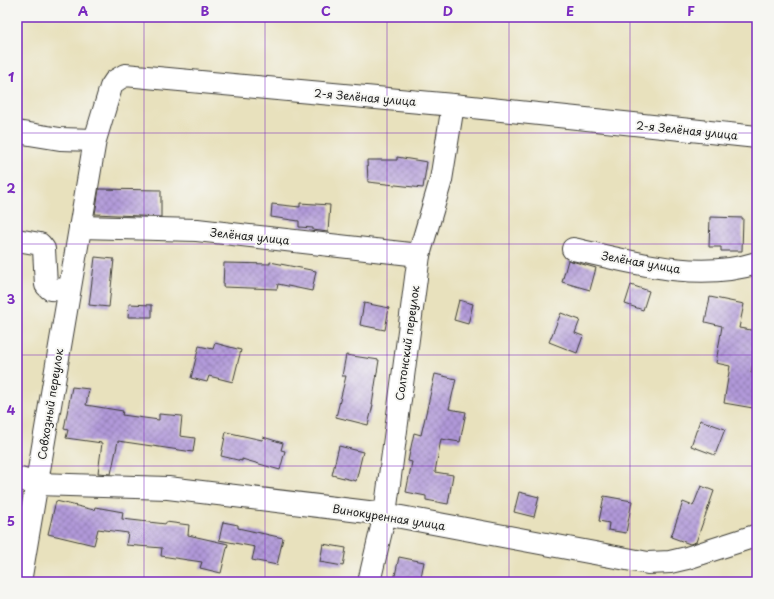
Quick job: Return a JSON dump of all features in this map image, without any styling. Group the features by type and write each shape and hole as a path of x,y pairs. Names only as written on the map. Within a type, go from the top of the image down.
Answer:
{"street":[{"name":"2-я Зелёная улица","path":"80,227 95,140 111,87 115,81 125,75 454,105 757,137"},
{"name":"Солтонский переулок","path":"369,582 385,514 419,255 441,180 454,105"},
{"path":"17,132 60,139 95,140"},
{"name":"Зелёная улица","path":"80,227 197,230 419,255"},
{"name":"Совхозный переулок","path":"20,582 27,481 69,290 80,227"},
{"path":"17,240 40,244 42,246 48,288 69,290"},
{"name":"Зелёная улица","path":"573,249 684,271 729,270 742,268 757,263"},
{"name":"Винокуренная улица","path":"27,481 168,488 385,514 648,563 670,562 756,538"}],"building":[{"path":"397,157 427,162 423,188 368,182 367,160 397,160"},
{"path":"99,189 161,190 161,217 95,214"},
{"path":"300,203 330,205 328,232 313,230 313,228 299,227 299,221 271,217 272,204 300,207"},
{"path":"710,217 743,218 742,251 721,251 721,247 709,247"},
{"path":"95,257 114,259 109,307 89,305"},
{"path":"568,260 596,268 590,290 562,282"},
{"path":"270,262 316,271 312,291 278,284 277,289 223,287 224,263 270,264"},
{"path":"631,285 649,291 643,310 625,304"},
{"path":"710,297 744,304 739,328 757,331 757,342 751,373 757,374 753,408 724,403 730,366 716,363 722,326 705,322"},
{"path":"459,300 473,304 468,324 454,320"},
{"path":"364,303 389,308 385,330 360,325"},
{"path":"129,304 152,305 152,317 128,317"},
{"path":"561,313 580,320 575,333 583,336 577,353 549,342"},
{"path":"215,343 241,350 233,382 209,376 207,382 191,378 199,346 213,349"},
{"path":"346,355 379,360 373,405 368,425 336,417 346,376 342,376"},
{"path":"435,374 456,379 449,409 466,412 460,442 441,439 435,472 453,475 448,504 426,500 426,496 406,492 412,462 408,461 414,433 421,435"},
{"path":"72,387 89,389 86,405 123,411 122,415 159,420 159,414 182,416 180,436 195,438 193,452 118,441 111,474 98,473 102,443 66,438 68,430 64,429"},
{"path":"700,420 725,429 715,455 691,446"},
{"path":"226,432 262,440 263,437 283,443 281,450 285,451 280,470 242,459 242,461 221,456"},
{"path":"339,446 363,452 356,481 332,475"},
{"path":"701,486 714,491 696,542 690,544 671,537 683,502 693,506"},
{"path":"519,492 539,497 534,517 514,512"},
{"path":"604,496 632,501 626,533 608,530 609,523 599,521"},
{"path":"56,501 94,510 95,507 123,512 122,519 189,525 188,535 228,544 221,573 200,568 202,562 161,556 162,548 126,545 128,533 98,529 94,545 48,534"},
{"path":"223,522 238,525 238,528 283,538 277,565 252,560 255,547 219,540"},
{"path":"323,544 346,548 343,566 320,562"},
{"path":"399,557 424,562 420,582 404,582 394,580"}]}
